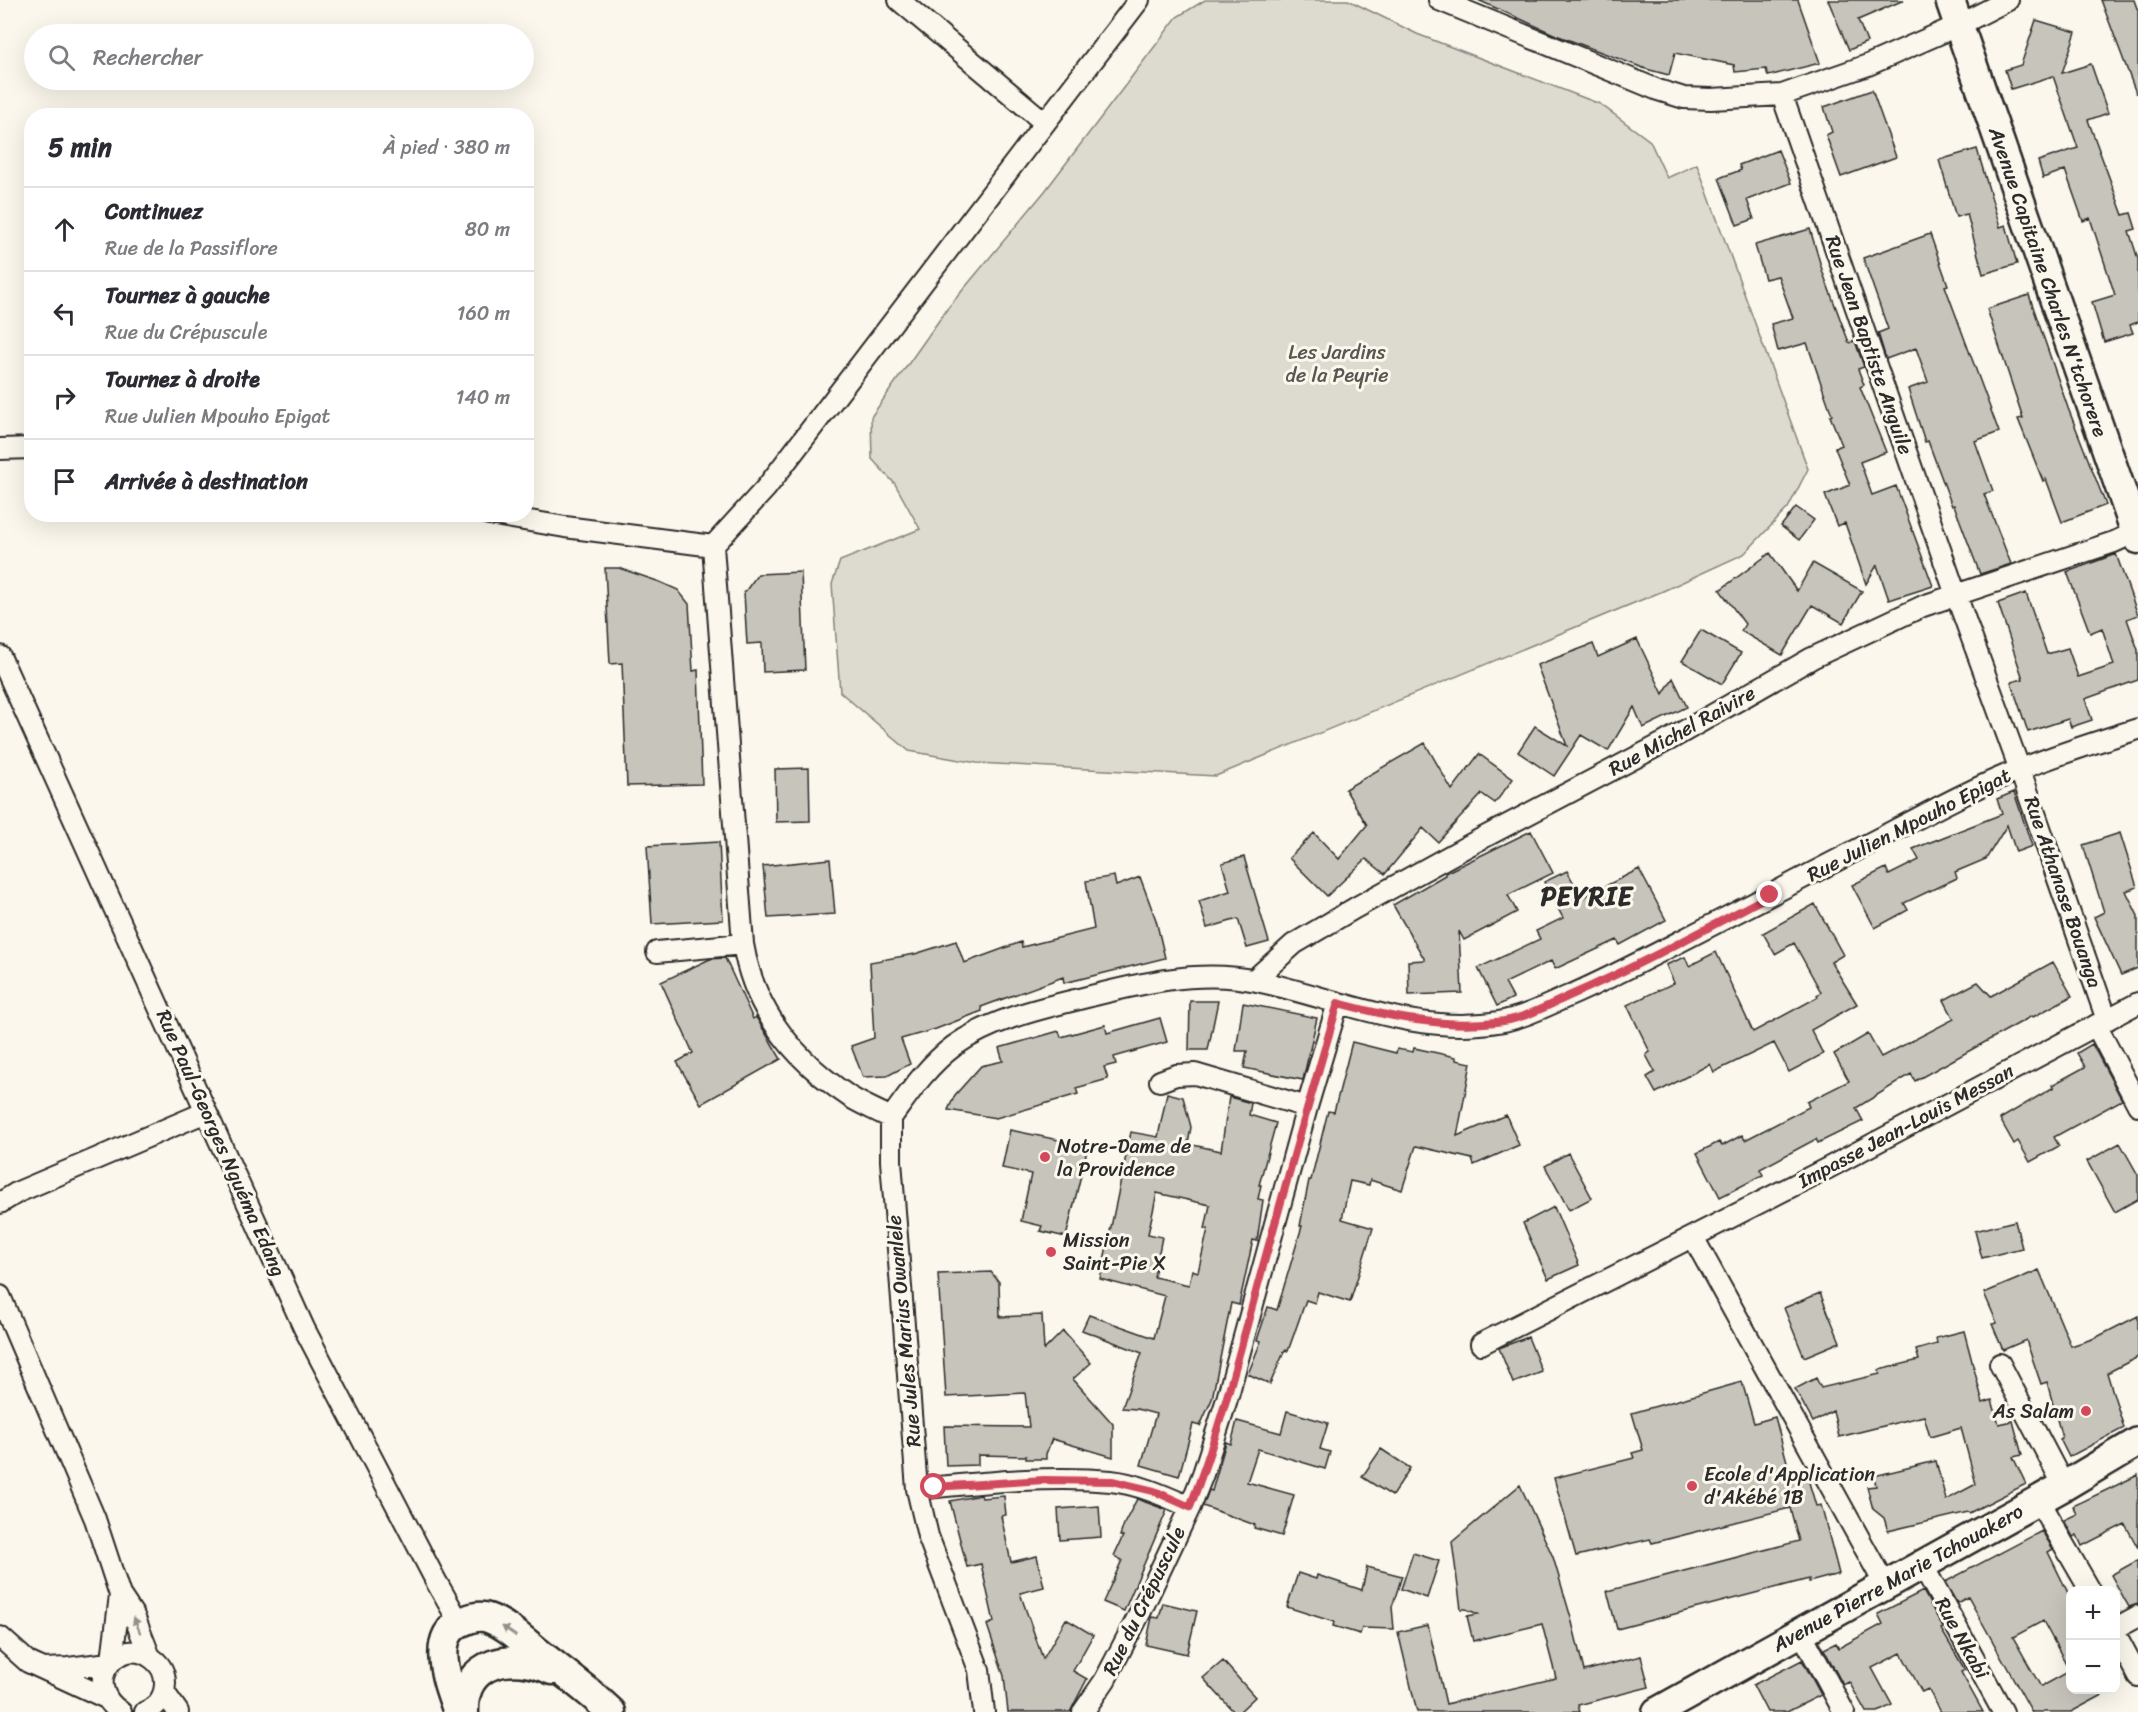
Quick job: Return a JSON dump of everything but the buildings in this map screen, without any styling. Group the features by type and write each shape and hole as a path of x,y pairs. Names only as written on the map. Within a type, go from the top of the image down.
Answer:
{"main road":[{"name":"Avenue Capitaine Charles N'tchorere","path":"1954,13 2135,522"},
{"name":"Avenue Pierre Marie Tchouakero","path":"1656,1712 2064,1486 2138,1442"},
{"path":"458,1712 443,1658 444,1645 449,1629 459,1622 474,1617 486,1617 526,1643 611,1712"},
{"path":"464,1712 463,1700 471,1683 483,1669 496,1662 513,1660 542,1665 573,1679"}],"street":[{"path":"899,0 1044,122"},
{"path":"891,1118 852,1098 826,1079 788,1043 755,992 747,967 743,944 713,546 766,488 1139,0"},
{"path":"1439,0 1667,93 1684,98 1711,99 1782,95 1868,65 1954,13 2008,0"},
{"name":"Rue Jean Baptiste Anguile","path":"1782,95 1956,595"},
{"path":"0,449 24,448"},
{"path":"534,522 713,546"},
{"name":"Rue Michel Raivire","path":"1254,980 1294,944 1425,870 1667,741 1812,658 1923,606 2114,542 2135,522"},
{"name":"Rue Athanase Bouanga","path":"1956,595 2020,770 2102,1022 2138,1105"},
{"name":"Rue Paul-Georges Nguéma Edang","path":"1,660 304,1328 459,1622"},
{"name":"Rue Julien Mpouho Epigat","path":"891,1118 930,1066 956,1045 979,1032 1009,1019 1058,1004 1150,982 1220,977 1254,980 1385,1015 1427,1022 1461,1024 1499,1022 1534,1012 1602,982 1925,814 2020,770 2138,729"},
{"path":"657,952 743,944"},
{"name":"Rue du Crépuscule","path":"1083,1712 1111,1670 1190,1507 1203,1474 1227,1399 1338,1003"},
{"name":"Impasse Jean-Louis Messan","path":"1481,1344 1838,1163 2138,1003"},
{"path":"1160,1081 1176,1075 1195,1074 1307,1107"},
{"path":"0,1203 18,1192 206,1112"},
{"name":"Rue Jules Marius Owanlele","path":"891,1118 891,1170 916,1489 928,1536 979,1670 984,1712"},
{"path":"1693,1237 1885,1585"},
{"path":"0,1296 95,1519 120,1594 134,1616 150,1657"},
{"path":"2000,1364 2064,1486"},
{"path":"916,1489 1044,1480 1112,1481 1154,1491 1190,1507"},
{"path":"2038,1500 2088,1586"},
{"name":"Rue Nkabi","path":"1922,1564 2003,1712"},
{"path":"120,1594 111,1662 102,1680 106,1698 112,1707 121,1712"},
{"path":"2120,1625 2138,1616"},
{"path":"1801,1632 1844,1712"},
{"path":"0,1637 28,1662 106,1698"},
{"path":"2118,1640 2138,1676"},
{"path":"44,1669 111,1662 120,1655 130,1652 141,1653 158,1663 165,1682 164,1692 159,1701 145,1712"},
{"path":"164,1692 177,1712"}],"green space":[{"name":"Les Jardins de la Peyrie","path":"1205,0 1348,0 1417,34 1600,104 1650,141 1667,178 1697,164 1808,469 1788,508 1744,554 1663,591 1216,776 977,763 909,751 840,692 832,584 840,561 920,529 895,484 872,459 871,417 947,309 1045,191 1177,17"}],"place":[{"name":"Notre-Dame de la Providence","path":"1045,1157"},
{"name":"Mission Saint-Pie X","path":"1051,1252"},
{"name":"As Salam","path":"2086,1411"},
{"name":"Ecole d'Application d'Akébé 1B","path":"1692,1486"}],"district":[{"name":"PEYRIE","path":"1587,896"}],"route":[{"path":"934,1487 1044,1480 1112,1481 1154,1491 1190,1507 1227,1399 1338,1003 1385,1015 1427,1022 1461,1024 1499,1022 1534,1012 1602,982 1770,895"}]}
